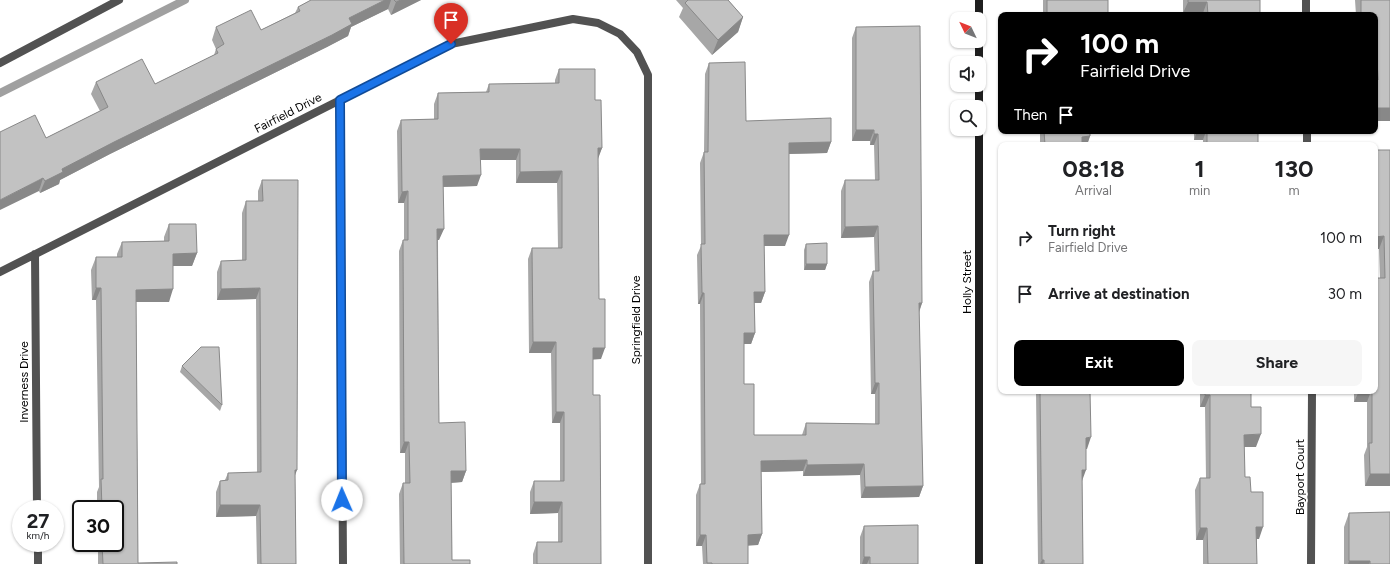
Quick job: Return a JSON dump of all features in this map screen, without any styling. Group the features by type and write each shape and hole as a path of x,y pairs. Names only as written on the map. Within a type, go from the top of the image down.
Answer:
{"main road":[{"name":"Holly Street","path":"979,0 979,564"}],"street":[{"path":"0,63 120,0"},
{"path":"1306,0 1306,12"},
{"name":"Fairfield Drive","path":"0,272 451,44 573,19 598,23 620,34 637,52 648,76"},
{"name":"Springfield Drive","path":"648,76 648,564"},
{"path":"340,100 343,564"},
{"name":"Inverness Drive","path":"35,254 38,500"},
{"name":"Bayport Court","path":"1311,564 1312,394"},
{"path":"38,552 38,564"}],"building":[{"path":"311,0 385,0 349,18 352,24 332,35 114,142 62,169 63,172 45,181 43,178 0,200 0,132 35,115 46,138 108,107 96,82 142,59 155,84 218,53 216,49 224,44 216,27 251,10 261,30 300,11 298,7"},
{"path":"688,0 728,0 743,17 718,40 685,3"},
{"path":"1047,0 1108,0 1108,12 1047,12"},
{"path":"1188,0 1260,0 1260,12 1208,12 1207,2 1188,2"},
{"path":"1361,0 1390,0 1390,108 1378,108 1378,12 1361,12"},
{"path":"920,26 922,303 919,303 923,486 865,487 864,464 807,465 807,460 761,461 762,534 748,535 748,564 707,563 706,535 700,535 700,484 705,484 704,293 702,293 701,244 705,244 704,152 708,152 709,63 745,62 746,121 831,118 831,142 789,143 789,235 764,235 765,292 754,292 755,333 744,333 744,384 754,384 754,435 806,435 806,423 879,424 879,383 875,383 873,271 879,271 878,226 845,227 845,180 879,180 878,134 874,134 874,130 856,130 856,27"},
{"path":"559,69 595,69 595,100 601,100 602,148 598,148 599,299 605,299 605,348 593,348 593,395 600,395 601,564 537,564 537,542 562,542 562,502 534,502 534,481 564,481 564,412 556,412 556,342 533,342 532,248 562,248 562,171 520,172 520,149 480,149 481,175 443,176 444,229 437,229 439,423 465,422 466,471 451,471 452,560 470,560 470,564 404,564 403,483 410,483 409,442 404,442 403,240 408,240 408,191 402,192 401,120 438,119 438,93 489,92 489,84 559,83"},
{"path":"1044,134 1090,134 1090,136 1082,137 1082,142 1045,142"},
{"path":"1207,134 1258,134 1258,142 1207,142"},
{"path":"1378,150 1390,150 1390,474 1370,474 1369,443 1372,443 1372,394 1378,394 1378,278 1385,278 1384,236 1378,237"},
{"path":"262,180 298,180 297,470 295,470 296,564 261,564 260,505 220,505 220,481 228,480 228,473 261,472 260,288 221,289 221,261 246,260 246,201 263,201"},
{"path":"169,224 196,224 197,253 173,254 173,289 136,290 138,563 177,562 177,564 103,564 102,552 124,552 124,500 102,500 101,479 103,479 101,288 96,288 96,257 122,257 122,242 169,241"},
{"path":"827,243 827,264 806,264 806,244"},
{"path":"201,347 219,347 222,405 182,366"},
{"path":"1040,394 1090,394 1091,437 1086,438 1086,470 1082,470 1083,564 1044,564 1044,560 1042,560"},
{"path":"1251,394 1251,407 1261,407 1261,434 1244,435 1245,477 1250,477 1251,492 1263,492 1263,527 1256,527 1257,564 1208,564 1207,528 1200,528 1200,478 1210,478 1210,395 1205,395"},
{"path":"1390,512 1390,564 1370,564 1370,561 1349,561 1349,513"},
{"path":"918,525 918,564 870,564 870,557 864,557 864,526"}],"waterway":[{"path":"0,93 185,0"}],"route":[{"path":"342,500 340,100 451,44"}]}
